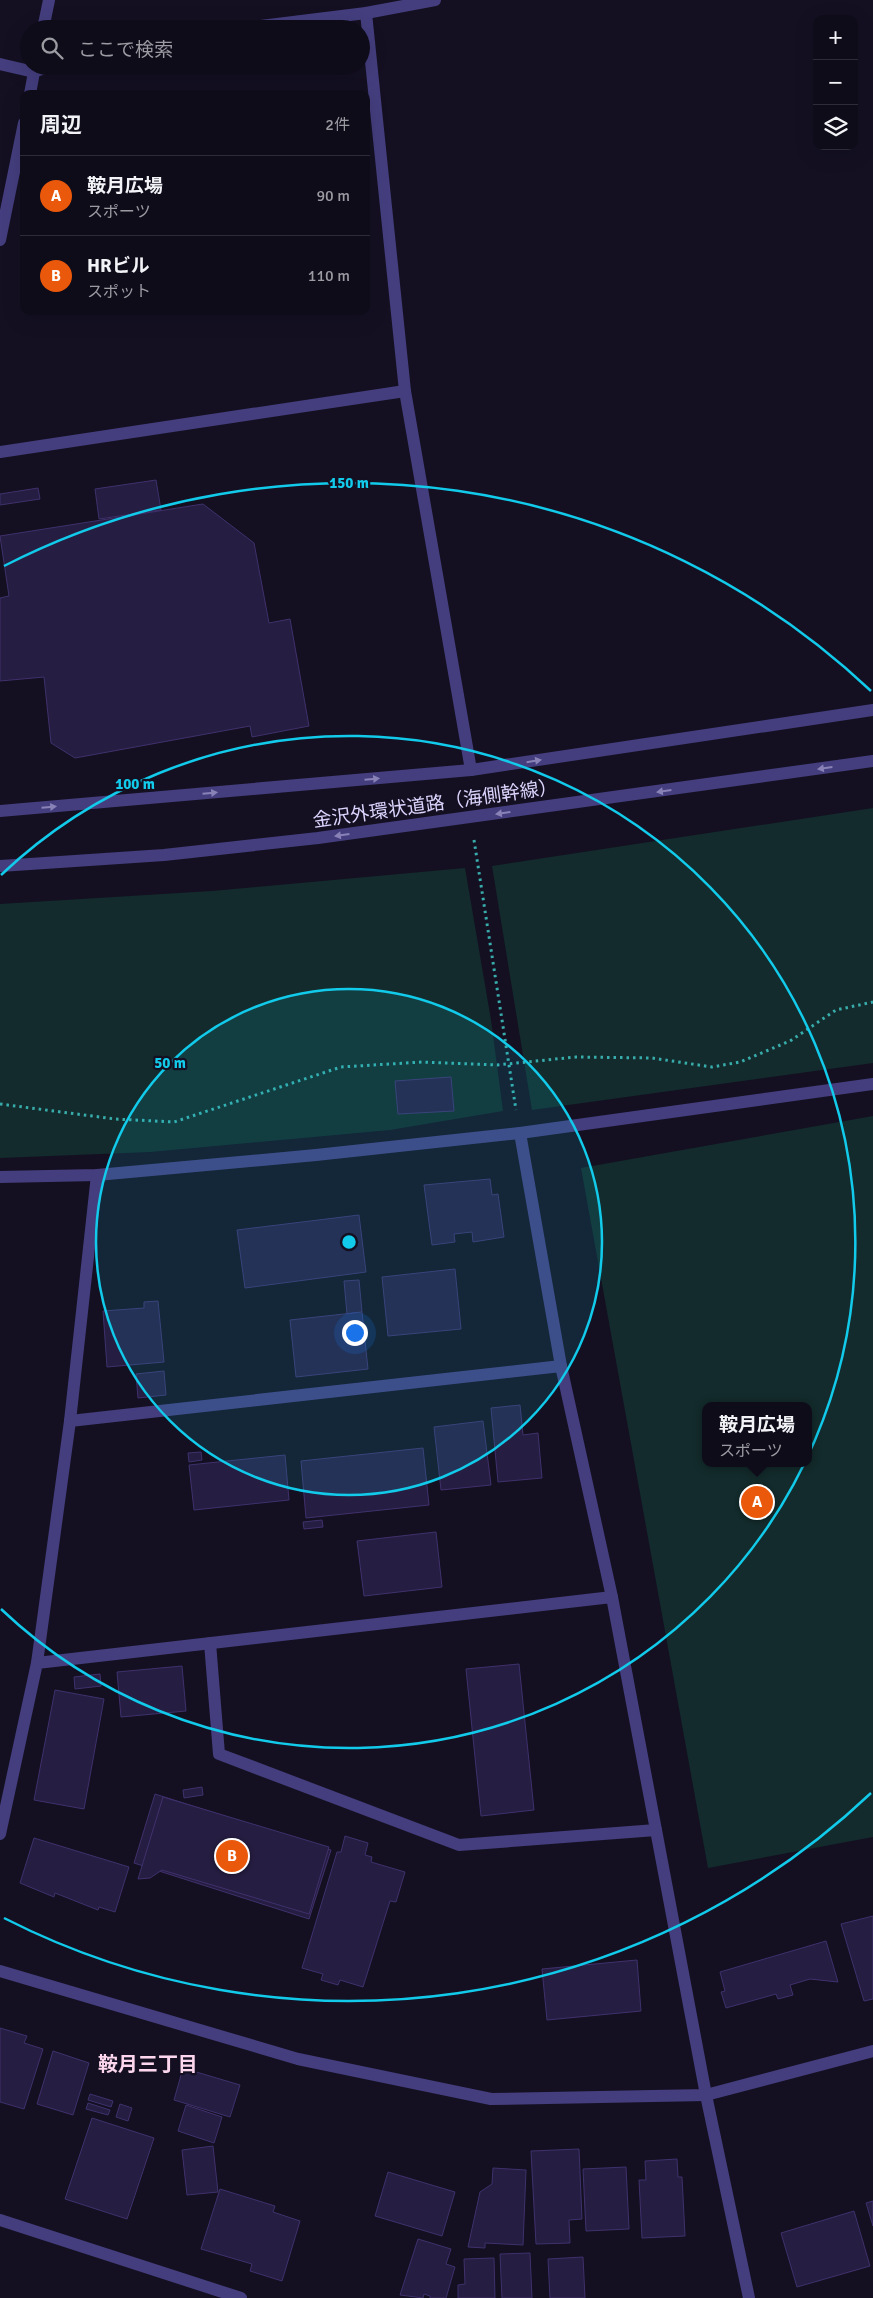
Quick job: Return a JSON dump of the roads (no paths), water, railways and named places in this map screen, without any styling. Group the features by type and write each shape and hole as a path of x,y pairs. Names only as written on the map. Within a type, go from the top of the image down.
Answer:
{"street":[{"path":"45,20 49,0"},
{"path":"309,20 366,13 436,0"},
{"path":"366,13 367,20"},
{"path":"370,52 405,391 471,770"},
{"path":"0,64 20,67"},
{"path":"31,90 34,75"},
{"path":"0,240 20,142"},
{"path":"0,452 405,391"},
{"name":"金沢外環状道路（海側幹線）","path":"0,811 471,770 873,710"},
{"name":"金沢外環状道路（海側幹線）","path":"0,866 164,855 318,838 873,761"},
{"path":"0,1177 97,1176 520,1133 873,1084"},
{"path":"520,1133 561,1366 612,1597 706,2096 749,2298"},
{"path":"0,1834 36,1663 70,1421 97,1176"},
{"path":"70,1421 561,1366"},
{"path":"36,1663 612,1597"},
{"path":"210,1643 219,1754 459,1845 656,1830"},
{"path":"0,1971 298,2059 491,2099 706,2096 873,2051"},
{"path":"0,2220 240,2298"}],"place":[{"name":"鞍月広場","path":"757,1502"},
{"name":"HRビル","path":"232,1856"}],"district":[{"name":"鞍月三丁目","path":"148,2064"}]}
